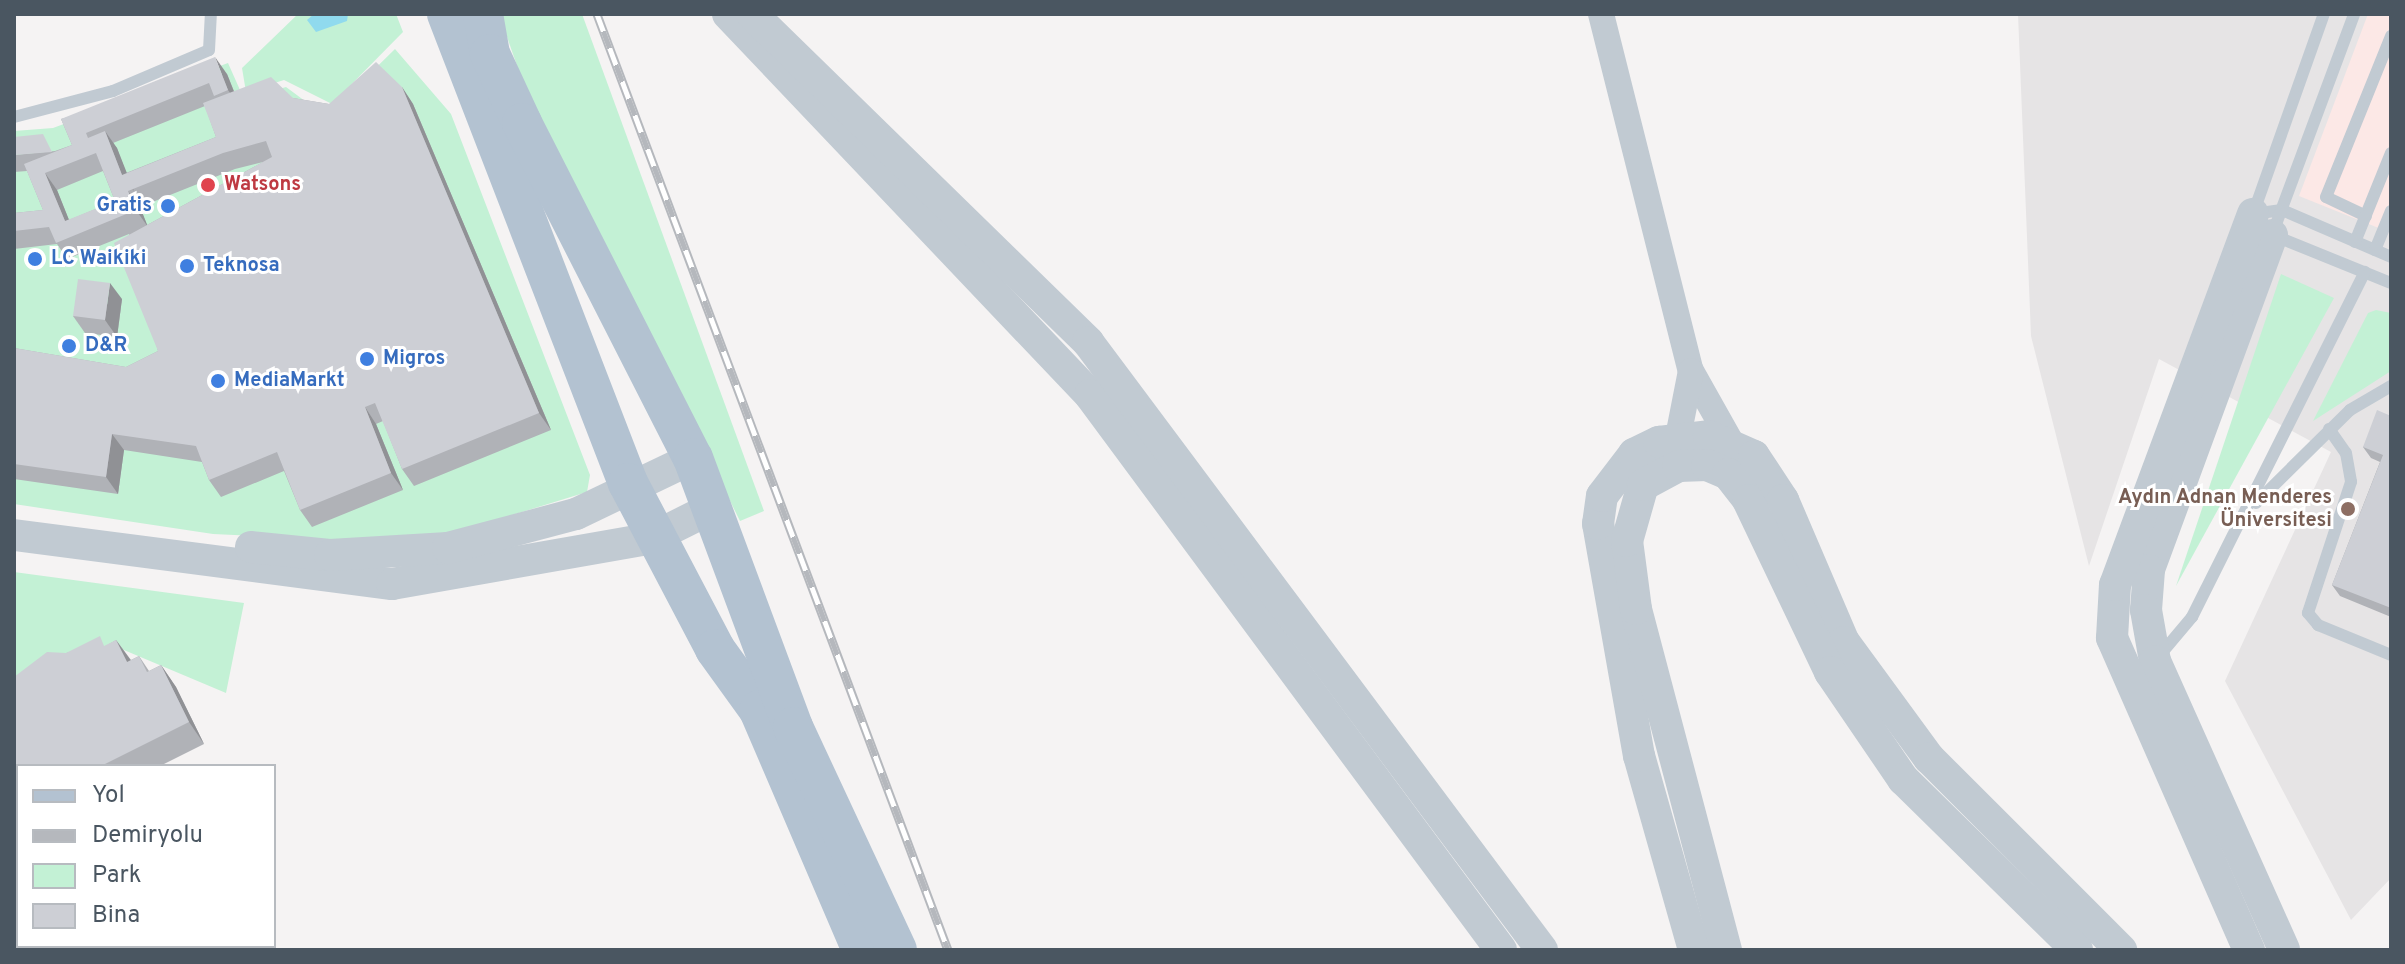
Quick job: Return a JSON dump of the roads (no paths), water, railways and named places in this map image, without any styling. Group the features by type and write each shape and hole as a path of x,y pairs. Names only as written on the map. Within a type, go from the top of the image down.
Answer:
{"main road":[{"path":"447,14 612,443 652,538 759,710 862,950"},
{"path":"483,14 503,81 669,416 693,458 714,507 793,727 897,950"},
{"path":"612,443 632,443 669,416"}],"street":[{"path":"728,14 1090,395 1501,950"},
{"path":"752,14 1088,342 1542,950"},
{"path":"1601,14 1691,371 1731,442"},
{"path":"2269,220 2149,570 2155,661 2284,950"},
{"path":"2249,950 2112,638 2115,585 2269,220"},
{"path":"1678,437 1691,371"},
{"path":"1694,950 1639,756 1598,524 1615,474 1634,454 1678,437 1731,442 1754,456 1783,500 1844,642 1929,758 2121,950"},
{"path":"14,514 330,555 448,548 576,514 628,483 693,458"},
{"path":"1726,950 1636,609 1627,541 1643,485 1678,466 1707,465 1728,474 1748,500 1830,672 1903,779 2077,950"},
{"path":"14,535 392,584 652,538 714,507"}],"lane":[{"path":"14,117 113,91 209,50 211,14"},
{"path":"2269,220 2324,14"},
{"path":"2269,220 2354,14"},
{"path":"2366,216 2326,197 2391,36"},
{"path":"2355,242 2391,153"},
{"path":"2375,250 2391,211"},
{"path":"2269,220 2355,242 2391,257"},
{"path":"2269,220 2391,283"},
{"path":"2155,661 2192,617 2365,272"},
{"path":"2243,518 2329,429 2391,386"},
{"path":"2329,429 2346,453 2350,492 2308,613 2318,625 2391,655"}],"water":[{"path":"314,14 348,14 347,21 316,32 307,20"}],"railway":[{"path":"597,14 948,950"}],"place":[{"name":"Watsons","path":"208,185"},
{"name":"Gratis","path":"168,206"},
{"name":"LC Waikiki","path":"35,259"},
{"name":"Teknosa","path":"187,266"},
{"name":"D&R","path":"69,346"},
{"name":"Migros","path":"367,359"},
{"name":"MediaMarkt","path":"218,381"},
{"name":"Aydın Adnan Menderes Üniversitesi","path":"2348,509"}]}
